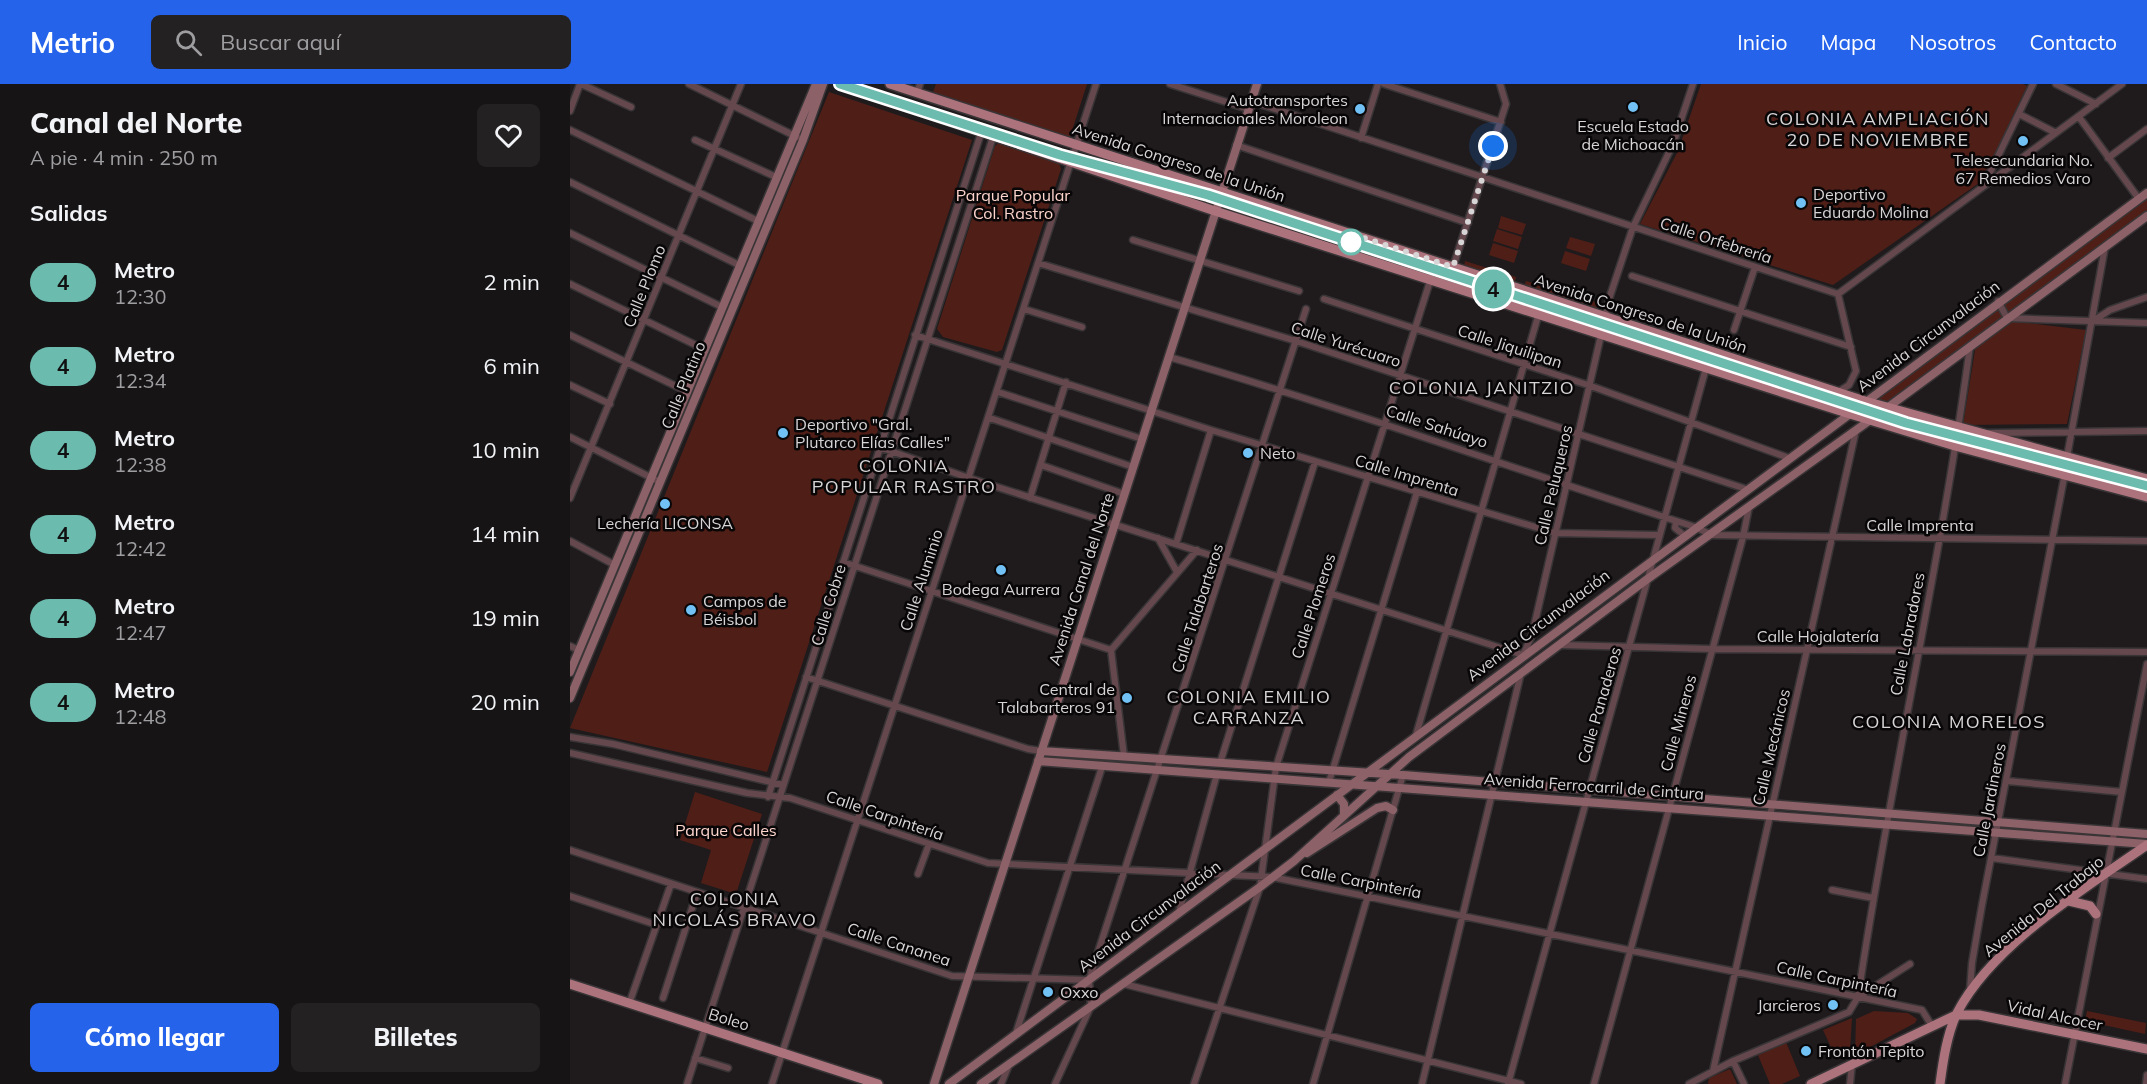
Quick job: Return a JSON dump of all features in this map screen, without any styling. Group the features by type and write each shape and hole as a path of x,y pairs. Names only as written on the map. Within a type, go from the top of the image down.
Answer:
{"main road":[{"name":"Calle Platino","path":"570,672 615,565 655,480 686,391 776,177 799,138 816,84"},
{"name":"Calle Platino","path":"570,698 655,480 823,84"},
{"name":"Avenida Congreso de la Unión","path":"842,84 1215,210 1869,420 1955,446 2147,496"},
{"name":"Avenida Congreso de la Unión","path":"890,84 919,89 1221,192 1887,408 2147,479"},
{"name":"Avenida Canal del Norte","path":"933,1084 1257,84"},
{"name":"Avenida Circunvalación","path":"949,1084 1350,783 1850,414 1998,301 2143,196"},
{"name":"Avenida Circunvalación","path":"981,1084 1260,887 1294,861 1387,775 1521,672 1561,645 1646,580 1712,536 2147,216"},
{"name":"Avenida Ferrocarril de Cintura","path":"1041,751 1403,775 1887,814 2147,845"},
{"name":"Avenida Ferrocarril de Cintura","path":"1038,761 1400,786 1886,824 2147,834"},
{"path":"1537,797 1539,786"},
{"path":"1337,795 1344,804 1344,815"},
{"path":"1704,809 1705,799"},
{"path":"1294,861 1328,842 1377,808 1386,806 1393,810"},
{"name":"Avenida Del Trabajo","path":"1940,1084 1956,1015 1970,991 2002,954 2069,901 2147,845"},
{"path":"2069,901 2090,906 2096,914"},
{"name":"Boleo","path":"570,984 878,1084"},
{"path":"1811,1084 1956,1015"},
{"name":"Vidal Alcocer","path":"1956,1015 1979,1015 2147,1049"}],"street":[{"path":"570,111 581,84 631,107"},
{"path":"689,84 799,138"},
{"name":"Calle Plomo","path":"570,498 741,84"},
{"name":"Calle Aluminio","path":"772,1084 931,591 990,418 1096,84"},
{"name":"Calle Orfebrería","path":"1170,84 1361,138 1838,294"},
{"path":"1361,138 1378,84"},
{"path":"1384,84 1501,122"},
{"path":"1453,267 1506,104 1500,84"},
{"name":"Calle Peluqueros","path":"1523,655 1532,635 1566,483 1604,334 1605,317 1633,227 1673,144 1693,84"},
{"path":"1984,186 2033,84"},
{"path":"2056,84 2096,104"},
{"path":"1838,392 1854,378 1855,362 1838,294 2122,84"},
{"path":"2019,114 2056,133"},
{"path":"2079,117 2108,158 2143,196"},
{"path":"2108,158 2147,129"},
{"path":"570,130 758,221"},
{"name":"Calle Cobre","path":"768,797 982,130"},
{"name":"Calle Cobre","path":"687,1084 994,134"},
{"path":"695,140 776,177"},
{"path":"1236,145 1468,223"},
{"path":"570,182 739,265"},
{"path":"570,233 722,307"},
{"path":"1133,240 1299,291"},
{"path":"2067,457 2105,247"},
{"name":"Calle Yurécuaro","path":"1038,263 1296,341 1746,489"},
{"path":"1734,330 1755,267"},
{"path":"1632,276 1851,347"},
{"name":"Calle Plomeros","path":"1194,1084 1260,887 1276,767 1431,278"},
{"path":"570,284 704,349"},
{"path":"2093,321 2110,310 2147,297"},
{"name":"Calle Jiquilipan","path":"1324,299 1591,386 1789,458"},
{"path":"1998,301 2007,318 2147,323"},
{"path":"1024,309 1082,327"},
{"name":"Calle Talabarteros","path":"1055,1084 1091,1006 1089,980 1127,869 1306,309"},
{"path":"1416,735 1539,313"},
{"name":"Calle Imprenta","path":"915,334 1211,430 1555,533 1658,536"},
{"path":"570,335 686,391"},
{"name":"Calle Labradores","path":"1858,997 1887,814 1939,538 1970,346"},
{"name":"Calle Sahúayo","path":"1169,357 1281,389 1695,527"},
{"name":"Calle Panaderos","path":"1508,1082 1706,368"},
{"path":"1030,498 1066,382"},
{"path":"570,385 610,404"},
{"path":"998,392 1142,439"},
{"path":"990,418 1133,467"},
{"name":"Calle Mecánicos","path":"1713,1071 1733,972 1808,650 1856,429"},
{"path":"1176,544 1211,430"},
{"path":"1976,433 2147,431"},
{"path":"570,437 655,480"},
{"path":"879,447 1030,498 1227,559 1330,595 1523,655"},
{"path":"1220,763 1315,462"},
{"path":"1041,465 1124,494"},
{"name":"Calle Jardineros","path":"1970,991 1972,963 2065,473"},
{"path":"1329,782 1418,492"},
{"name":"Calle Mineros","path":"1594,1084 1743,537 1749,507"},
{"path":"1676,521 1675,528 1685,536"},
{"name":"Calle Imprenta","path":"1695,527 1712,536 1743,537 2147,541"},
{"path":"1158,538 1177,572"},
{"path":"570,541 615,565"},
{"path":"1124,756 1111,650 1197,550"},
{"path":"843,562 1111,650"},
{"name":"Calle Hojalatería","path":"1561,645 1712,649 2147,652"},
{"path":"570,646 579,650"},
{"path":"2065,1084 2096,914 2107,873 2110,842 2147,664"},
{"path":"1422,1084 1521,672"},
{"path":"806,677 1028,749 1041,751"},
{"path":"570,737 613,744 783,785"},
{"name":"Calle Carpintería","path":"570,753 768,797 790,798 988,863 1272,877 1922,1010 1932,1026"},
{"path":"1015,1034 1102,767"},
{"path":"1178,913 1217,774"},
{"path":"1313,1084 1403,775"},
{"path":"2007,781 2122,792"},
{"path":"918,874 928,844"},
{"name":"Calle Cananea","path":"570,850 952,976 1089,980"},
{"path":"1992,858 2147,879"},
{"path":"629,1004 670,884"},
{"path":"1832,890 1873,898"},
{"path":"663,998 697,893"},
{"path":"570,896 657,925"},
{"path":"1689,1084 1733,1061 1849,1012 1858,997 1910,964"},
{"path":"1124,984 1220,1006 1521,1084"},
{"path":"695,1058 728,1068"},
{"path":"1733,1061 1744,1084"},
{"path":"1001,1084 1011,1063"},
{"path":"1849,1083 1852,1064"},
{"path":"2146,1084 2147,1075"}],"green space":[{"path":"936,84 1087,84 1070,137 933,92"},
{"name":"Deportivo Eduardo Molina","path":"1701,84 2023,84 2027,86 1982,181 1833,285 1640,224 1678,151"},
{"name":"Deportivo \"Gral. Plutarco Elías Calles\"","path":"829,92 972,140 767,772 570,728"},
{"name":"Parque Popular Col. Rastro","path":"1000,142 1058,160 1061,169 1002,350 997,352 943,337 937,329 995,146"},
{"path":"2147,196 2147,211 2004,320 2086,330 2067,424 1963,425 1977,338 1885,403 1875,400"},
{"path":"1501,216 1526,224 1522,235 1498,228"},
{"path":"1497,229 1522,237 1518,249 1493,241"},
{"path":"1570,237 1595,244 1591,256 1566,248"},
{"path":"1493,243 1518,251 1514,263 1489,255"},
{"path":"1565,251 1590,259 1586,271 1561,263"},
{"path":"1465,261 1516,277 1515,282 1464,267"},
{"path":"1526,281 1599,303 1597,308 1524,286"},
{"name":"Parque Calles","path":"695,792 762,814 736,894 701,883 711,850 680,840"},
{"path":"1874,1011 1908,1013 1917,1019 1915,1023 1855,1055 1856,1019"},
{"path":"2087,1011 2146,1023 2145,1034 2085,1021"},
{"path":"1852,1018 1850,1049 1835,1056 1823,1030"},
{"path":"1786,1042 1800,1076 1782,1084 1770,1084 1758,1055"},
{"path":"1730,1069 1737,1084 1708,1084 1709,1078"}],"railway":[{"path":"840,84 1060,155 1250,209"},
{"path":"1422,265 1906,423 2147,486"}],"metro line":[{"name":"4","path":"840,84 1060,155 1208,195 1906,423 2147,486"}],"place":[{"name":"Escuela Estado de Michoacán","path":"1633,107"},
{"name":"Autotransportes Internacionales Moroleon","path":"1360,109"},
{"name":"Telesecundaria No. 67 Remedios Varo","path":"2023,141"},
{"name":"Deportivo Eduardo Molina","path":"1801,203"},
{"name":"Deportivo \"Gral. Plutarco Elías Calles\"","path":"783,433"},
{"name":"Neto","path":"1248,453"},
{"name":"Lechería LICONSA","path":"665,504"},
{"name":"Bodega Aurrera","path":"1001,570"},
{"name":"Campos de Béisbol","path":"691,610"},
{"name":"Central de Talabarteros 91","path":"1127,698"},
{"name":"Oxxo","path":"1048,992"},
{"name":"Jarcieros","path":"1833,1005"},
{"name":"Frontón Tepito","path":"1806,1051"}],"district":[{"name":"COLONIA AMPLIACIÓN 20 DE NOVIEMBRE","path":"1878,128"},
{"name":"COLONIA JANITZIO","path":"1482,387"},
{"name":"COLONIA POPULAR RASTRO","path":"904,475"},
{"name":"COLONIA EMILIO CARRANZA","path":"1249,706"},
{"name":"COLONIA MORELOS","path":"1949,721"},
{"name":"COLONIA NICOLÁS BRAVO","path":"735,908"}],"route":[{"path":"1351,242 1352,234 1453,267 1493,146"}]}
